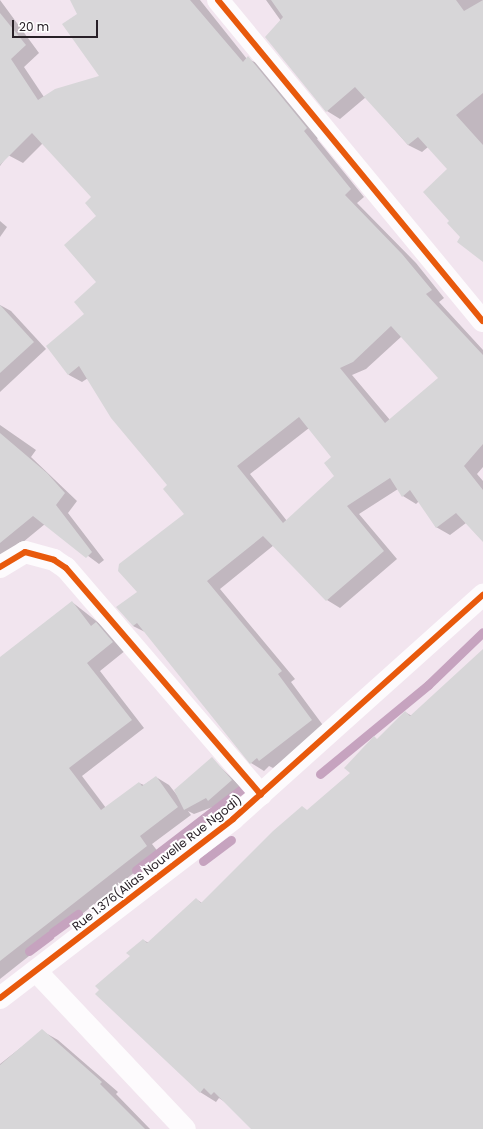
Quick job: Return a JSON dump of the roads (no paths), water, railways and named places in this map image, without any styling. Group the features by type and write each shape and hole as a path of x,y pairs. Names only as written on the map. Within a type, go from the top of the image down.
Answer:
{"street":[{"path":"218,0 483,320"},
{"path":"0,567 25,552 54,560 66,568 261,795"},
{"name":"Rue 1.376(Alias Nouvelle Rue Ngodi)","path":"0,998 261,795 483,595"},
{"path":"36,971 185,1129"}],"waterway":[{"path":"320,774 428,685 483,632"},
{"path":"136,870 243,788"},
{"path":"203,861 231,840"},
{"path":"53,932 78,914"},
{"path":"29,951 50,935"}]}
